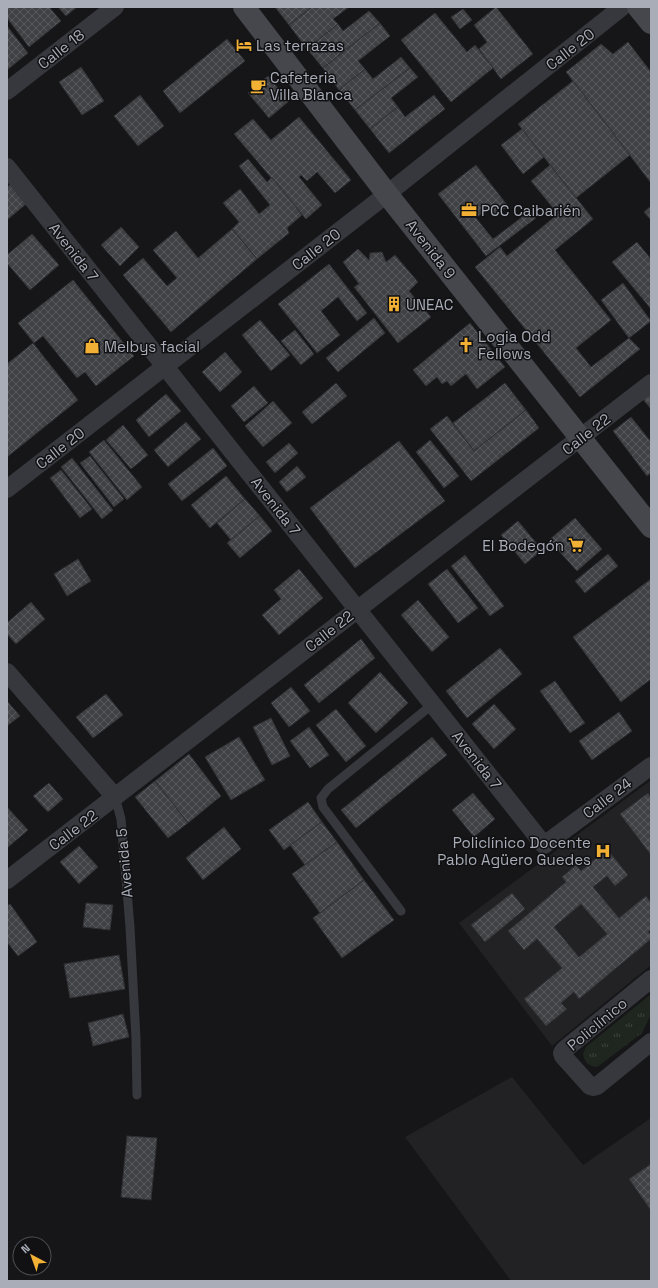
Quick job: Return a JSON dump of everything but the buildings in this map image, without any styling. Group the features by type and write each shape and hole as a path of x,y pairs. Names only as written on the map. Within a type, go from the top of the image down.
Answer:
{"main road":[{"name":"Avenida 9","path":"244,7 387,194 651,527"},
{"path":"638,7 651,23"}],"street":[{"name":"Calle 18","path":"7,90 115,7"},
{"name":"Calle 20","path":"7,489 387,194 622,7"},
{"name":"Avenida 7","path":"7,167 544,845"},
{"name":"Calle 22","path":"7,880 651,383"},
{"name":"Avenida 5","path":"7,672 115,798"},
{"name":"Calle 24","path":"544,845 651,766"},
{"name":"Policlínico","path":"651,979 562,1053 590,1086 593,1087 597,1086 651,1042"}],"lane":[{"path":"401,910 323,807 321,798 328,789 433,704"},
{"name":"Avenida 5","path":"115,798 121,819 130,927 136,1039 137,1095"}],"shaded area":[{"name":"Policlínico Docente Pablo Agüero Guedes","path":"651,780 651,965 552,1046 459,923"},
{"path":"512,1077 583,1165 651,1118 651,1281 511,1281 405,1137"}],"green space":[{"path":"651,994 651,1014 642,1033 597,1067 587,1064 583,1054 586,1047"}],"place":[{"name":"Las terrazas","path":"244,45"},
{"name":"Cafeteria Villa Blanca","path":"258,86"},
{"name":"PCC Caibarién","path":"469,210"},
{"name":"UNEAC","path":"394,304"},
{"name":"Logia Odd Fellows","path":"466,345"},
{"name":"Melbys facial","path":"92,346"},
{"name":"El Bodegón","path":"576,545"},
{"name":"Policlínico Docente Pablo Agüero Guedes","path":"603,851"}]}
